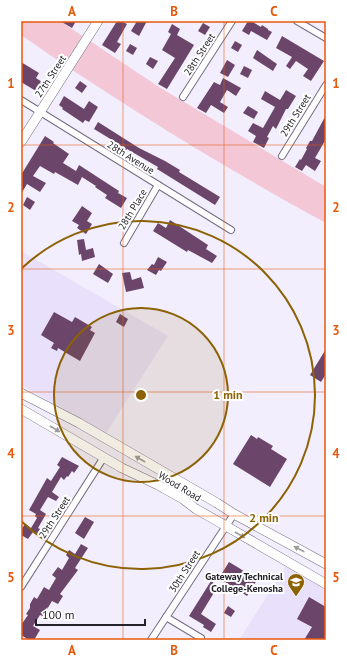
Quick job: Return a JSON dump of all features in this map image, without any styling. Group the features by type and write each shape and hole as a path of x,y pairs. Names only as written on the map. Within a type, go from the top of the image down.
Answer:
{"street":[{"name":"27th Street","path":"21,142 98,21"},
{"name":"28th Street","path":"183,97 232,21"},
{"path":"297,21 326,38"},
{"name":"29th Street","path":"282,156 326,85"},
{"name":"28th Avenue","path":"21,100 231,230"},
{"name":"28th Place","path":"124,243 158,186"},
{"name":"Wood Road","path":"21,393 78,423 234,514 326,564"},
{"name":"Wood Road","path":"21,409 104,457 184,500 326,584"},
{"name":"29th Street","path":"21,587 104,457"},
{"name":"30th Street","path":"151,640 234,514"},
{"path":"166,617 201,638"}],"shaded area":[{"path":"21,21 60,21 159,87 326,187 326,223 209,156 95,85 21,35"},
{"path":"21,251 168,336 106,433 21,385"},
{"name":"Gateway Technical College-Kenosha","path":"286,566 326,589 326,640 239,640"}],"building":[{"path":"60,21 76,21 72,28"},
{"path":"117,21 127,24 117,42 121,44 115,53 102,45"},
{"path":"137,21 147,21 139,36 131,31"},
{"path":"248,21 251,21 261,27 262,25 272,32 267,40 251,31 249,35 242,31"},
{"path":"203,23 210,27 205,35 198,31"},
{"path":"172,24 180,29 177,35 194,45 167,89 158,84 175,58 162,50 171,34 168,32"},
{"path":"282,36 324,61 311,81 303,76 308,69 296,61 290,69 286,66 292,57 276,48"},
{"path":"235,41 242,45 238,52 231,48"},
{"path":"130,44 137,48 133,55 126,51"},
{"path":"257,50 277,64 273,71 253,58"},
{"path":"150,57 158,61 153,69 146,64"},
{"path":"227,60 235,65 228,77 220,73"},
{"path":"21,62 39,73 36,78 42,82 36,91 21,82"},
{"path":"244,66 252,70 248,78 240,74"},
{"path":"223,78 241,88 236,96 227,90 220,102 228,107 224,113 211,105 206,113 197,108 214,82 220,85"},
{"path":"80,81 87,86 82,93 75,88"},
{"path":"286,90 296,96 288,109 286,109 276,129 273,126 267,137 269,138 264,148 253,142 256,136 248,131 253,123 263,128 275,107 261,99 265,91 280,100"},
{"path":"64,96 84,109 89,101 98,107 89,122 85,120 83,123 62,109 63,108 59,105"},
{"path":"248,106 258,112 254,119 243,113"},
{"path":"326,115 326,139 315,158 321,161 315,171 306,165 302,171 295,167 300,159 301,160 307,149 306,148 310,141 312,141"},
{"path":"98,122 139,148 180,170 179,172 220,197 215,205 157,169 158,167 127,149 126,150 94,129"},
{"path":"45,136 69,154 63,163 76,171 79,165 119,191 118,193 127,198 121,208 105,198 107,195 82,177 78,185 55,172 54,174 40,166 33,176 46,183 40,192 27,184 21,194 21,175"},
{"path":"27,197 35,202 30,210 23,205"},
{"path":"82,206 92,213 87,221 92,224 86,234 77,228 79,225 72,221"},
{"path":"170,220 208,245 206,249 217,256 212,263 188,250 187,252 153,231 158,223 166,228"},
{"path":"84,239 86,250 93,248 95,257 82,261 81,254 79,255 77,240"},
{"path":"158,257 167,262 161,271 159,270 156,275 147,270 152,264 154,265"},
{"path":"99,264 113,274 108,283 93,274"},
{"path":"130,272 132,280 141,277 144,288 126,292 122,273"},
{"path":"54,312 72,322 75,317 92,327 90,330 95,333 80,361 58,348 57,351 51,348 54,343 41,335"},
{"path":"120,314 128,319 124,327 116,322"},
{"path":"326,349 326,374 321,382 310,375"},
{"path":"251,435 257,439 258,437 273,446 271,449 287,459 270,487 233,464"},
{"path":"62,457 79,466 74,473 72,471 64,480 61,477 52,492 59,497 56,501 48,497 40,510 46,514 38,528 40,529 37,534 33,532 28,539 21,535 21,530 25,524 31,528 37,518 35,516 36,514 29,510 47,478 51,481 60,467 57,465"},
{"path":"85,517 94,522 84,539 75,533"},
{"path":"81,544 88,548 75,568 78,570 60,594 63,596 58,604 52,601 43,616 40,615 33,626 40,630 34,640 29,640 21,635 21,625 28,615 26,614 30,608 30,604 34,597 37,599 44,587 49,590 56,578 52,575 58,567 62,570 69,558 66,555 69,550 75,554"},
{"path":"229,562 257,580 247,596 219,578"},
{"path":"211,581 218,586 201,614 216,624 211,632 203,627 204,625 189,616"},
{"path":"309,597 326,607 326,640 304,640 312,627 297,619"},
{"path":"228,606 235,611 231,617 224,613"}],"place":[{"name":"Gateway Technical College-Kenosha","path":"296,597"}]}
